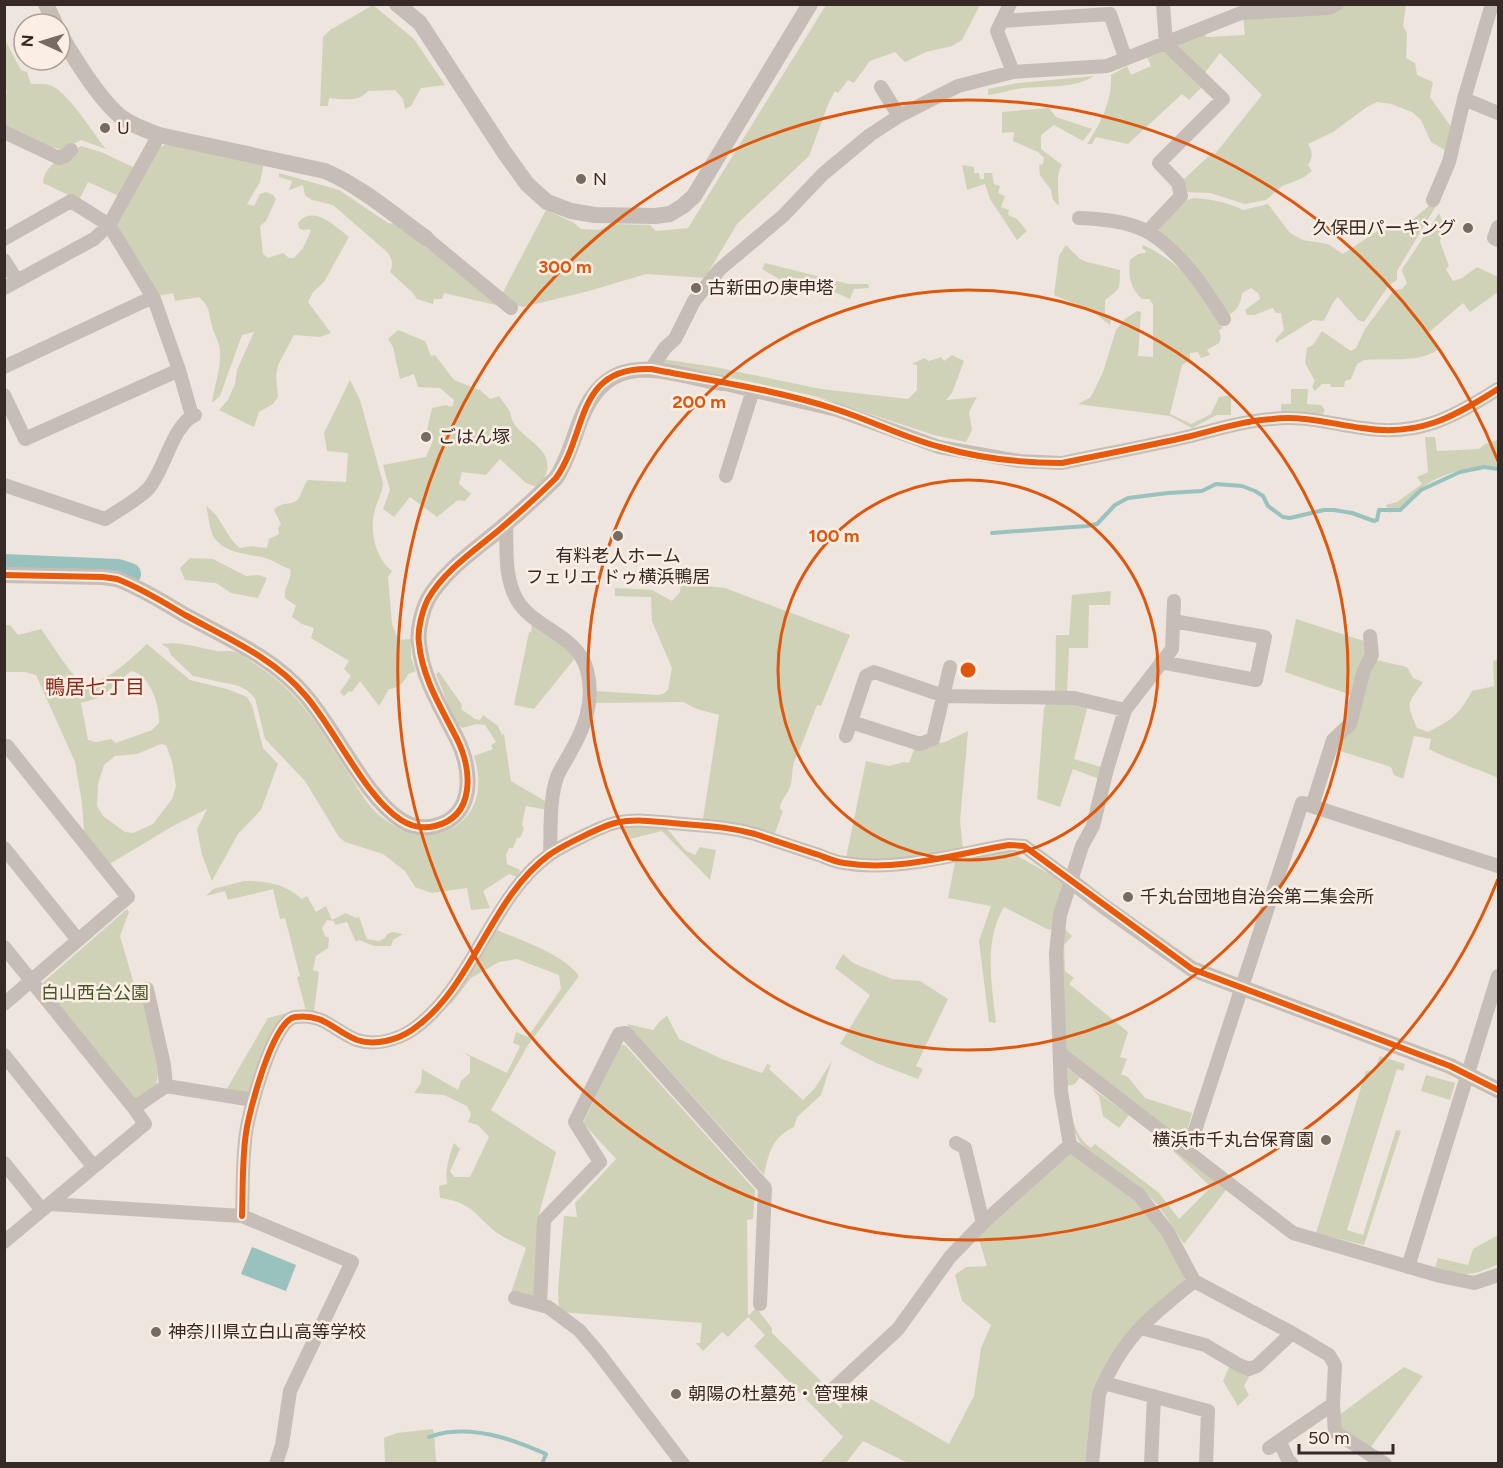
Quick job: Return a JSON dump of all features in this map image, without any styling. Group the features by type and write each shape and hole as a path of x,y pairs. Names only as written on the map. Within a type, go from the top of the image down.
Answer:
{"street":[{"path":"397,4 420,23 504,152 527,184 547,202 571,211 595,215 655,216 670,214 683,207 694,196 810,4"},
{"path":"1010,4 997,31 1014,72"},
{"path":"1147,232 1181,196 1178,183 1159,163 1223,99 1166,44 1163,4"},
{"path":"651,369 665,348 675,339 694,301 720,269 783,216 831,168 870,135 899,116 958,86 1014,72 1107,66 1241,13 1329,8 1337,4"},
{"path":"1433,200 1449,162 1464,99 1492,4"},
{"path":"1002,21 1110,14 1125,57"},
{"path":"72,53 114,110 136,127 159,135 326,171 342,178 426,238 511,308"},
{"path":"881,87 899,116"},
{"path":"1464,99 1498,113"},
{"path":"4,132 58,158 65,156 71,150"},
{"path":"4,260 10,284 94,239 109,225 159,135"},
{"path":"4,240 71,201 109,225 153,297 194,415 188,418 181,428 149,487 105,519 4,485"},
{"path":"1079,218 1105,220 1147,232 1171,250 1204,286 1224,320"},
{"path":"1498,227 1494,238 1498,240"},
{"path":"4,367 153,297"},
{"path":"4,575 117,579 258,655 305,694 328,723 381,802 399,819 414,827 427,828 443,824 455,816 463,806 468,770 462,750 425,674 418,642 421,621 428,600 441,582 540,494 561,470 587,404 609,379 627,370 651,369 837,410 939,447 1007,460 1051,463 1062,463 1180,438 1233,424 1271,419 1293,417 1364,429 1396,431 1416,429 1437,423 1498,389"},
{"path":"4,395 25,439 179,370"},
{"path":"726,476 753,390"},
{"path":"506,524 507,568 510,585 518,600 530,614 567,639 587,668 590,693 589,711 580,735 557,777 550,855"},
{"path":"1174,601 1172,649 1125,710 1093,826 1082,846 1060,915 1056,953 1061,1092 1070,1145 1139,1195 1168,1232 1194,1281 1329,1355 1335,1365 1333,1404 1335,1432 1381,1462"},
{"path":"1161,662 1256,680 1265,637 1173,621"},
{"path":"1312,806 1334,740 1350,724 1361,680 1372,655 1370,636"},
{"path":"851,722 920,744 933,739 950,667"},
{"path":"846,736 866,676 874,672 944,696 1074,698 1125,710"},
{"path":"4,748 7,746 129,897 4,1004"},
{"path":"1188,1152 1302,802 1498,866"},
{"path":"242,1216 245,1136 253,1100 275,1039 287,1020 293,1017 309,1016 323,1020 357,1040 372,1042 393,1039 412,1030 433,1012 451,991 513,893 550,855 604,827 639,820 728,826 843,863 898,865 1009,845 1024,846 1192,969 1468,1074 1498,1090"},
{"path":"4,848 78,940"},
{"path":"4,946 145,1124 4,1242"},
{"path":"1408,1267 1498,976"},
{"path":"147,988 164,1065 166,1086"},
{"path":"540,1304 544,1220 600,1162 575,1122 619,1034 626,1033 765,1188 760,1304"},
{"path":"1061,1054 1293,1233 1440,1276 1474,1283 1498,1275"},
{"path":"4,1055 93,1166"},
{"path":"134,1108 166,1086 253,1100"},
{"path":"956,1143 965,1148 983,1222"},
{"path":"831,1391 898,1329 950,1257 983,1222 1070,1145"},
{"path":"4,1163 46,1207 242,1216 352,1262 290,1391 282,1445 276,1464"},
{"path":"1092,1464 1099,1394 1121,1352 1141,1328 1194,1281"},
{"path":"515,1299 540,1304 579,1330 683,1464"},
{"path":"1141,1328 1205,1345 1249,1369 1257,1366 1292,1333"},
{"path":"1104,1383 1208,1411 1206,1464"},
{"path":"1151,1464 1154,1396"},
{"path":"1292,1464 1275,1445 1333,1404"}],"green space":[{"path":"373,5 414,39 445,85 421,88 411,106 405,109 403,99 395,90 368,91 360,97 350,99 329,98 328,106 320,106 323,37 330,30"},
{"path":"826,5 980,5 962,40 952,46 926,52 905,62 895,52 870,61 854,83 848,80 838,93 835,91 809,156 737,224 705,278 646,274 523,307 512,304 502,294 546,210 574,223 581,229 599,230 612,224 650,225 656,231 688,228"},
{"path":"1298,5 1406,5 1403,26 1407,33 1406,58 1415,63 1417,75 1433,82 1430,97 1454,131 1445,150 1431,142 1421,120 1412,112 1391,104 1377,102 1333,132 1308,144 1312,155 1308,165 1312,171 1303,178 1282,186 1266,200 1245,204 1210,193 1184,192 1181,182 1213,152 1215,154 1262,95 1220,53 1204,74 1175,48 1175,42 1204,30 1206,37 1245,35 1243,16"},
{"path":"5,40 12,53 12,72 27,72 31,84 54,87 74,107 106,149 81,140 63,153 57,148 42,146 5,128 7,91 5,86"},
{"path":"1164,51 1204,85 1189,100 1182,94 1128,144 1096,137 1092,144 1087,144 1105,111 1110,94 1111,75 1127,66 1131,75 1151,66 1147,57"},
{"path":"1094,76 1066,85 1016,89 988,95 988,89 1018,83"},
{"path":"1049,108 1056,117 1092,129 1083,141 1054,125 1041,135 1041,149 1062,165 1058,179 1059,206 1053,200 1051,190 1040,175 1039,165 1043,164 1044,158 1038,152 1013,141 1014,132 1002,133 1002,112"},
{"path":"167,144 264,162 260,182 247,204 254,206 260,194 266,192 276,199 266,221 260,226 263,254 268,258 283,253 289,258 294,258 303,248 311,231 299,228 298,223 310,216 324,219 349,237 324,282 313,292 308,302 331,333 320,337 294,335 278,365 276,376 278,397 273,404 259,412 254,427 219,410 228,400 235,384 237,370 254,332 242,335 220,396 212,403 220,352 207,307 199,297 175,301 173,293 158,296 116,223 158,148"},
{"path":"81,146 101,152 135,168 119,196 88,182 79,200 43,183 47,170 52,165"},
{"path":"962,165 974,167 974,173 979,173 980,179 984,179 984,173 992,173 994,184 1000,186 998,193 1005,196 1001,207 1009,210 1008,215 1017,219 1027,231 1017,240 990,199 985,184 967,190"},
{"path":"279,173 339,190 388,223 394,224 496,299 496,305 444,293 442,299 434,299 433,304 417,299 390,272 392,262 387,252 333,205 312,200 305,195 303,185 289,190 292,181 279,177"},
{"path":"1194,198 1219,201 1243,210 1268,204 1290,233 1303,240 1328,244 1343,254 1383,227 1402,225 1412,220 1436,200 1436,206 1397,271 1397,280 1389,285 1364,322 1358,320 1338,297 1323,321 1313,320 1276,343 1275,340 1284,330 1281,313 1276,313 1273,308 1254,315 1247,315 1245,310 1260,299 1259,294 1251,288 1242,293 1238,307 1227,315 1156,233 1184,201"},
{"path":"1439,213 1443,223 1440,242 1449,266 1446,269 1453,281 1462,278 1477,267 1498,277 1498,292 1470,312 1463,303 1427,334 1437,350 1430,354 1412,358 1364,360 1357,364 1351,379 1345,381 1344,387 1322,384 1315,391 1312,387 1315,381 1305,363 1307,348 1313,345 1322,331 1351,351 1356,348 1365,329 1394,290 1402,289 1407,283 1403,268"},
{"path":"1066,245 1080,259 1120,270 1118,288 1105,300 1105,314 1111,318 1110,325 1092,311 1054,295 1059,256"},
{"path":"1143,245 1168,260 1190,279 1223,328 1219,330 1221,338 1219,343 1207,350 1210,355 1201,358 1198,352 1190,353 1190,360 1182,365 1170,414 1191,424 1211,414 1219,397 1231,395 1231,415 1217,415 1192,428 1170,416 1078,404 1091,397 1103,372 1116,330 1125,319 1137,311 1141,312 1138,356 1153,357 1153,304 1149,299 1142,299 1138,295 1132,286 1129,271 1130,260 1138,254 1145,253"},
{"path":"765,263 849,284 868,284 869,288 854,289 850,299 812,282 805,294 762,269"},
{"path":"398,330 425,341 431,356 435,355 454,380 480,390 490,399 499,396 509,410 515,425 546,458 545,476 540,488 526,483 500,459 486,475 462,472 459,484 471,494 465,501 458,500 437,517 410,497 394,517 383,509 390,490 383,465 426,457 434,438 427,430 432,408 446,405 451,407 454,400 440,388 418,387 414,374 400,379 393,347 388,339"},
{"path":"952,355 964,361 952,393 946,400 977,397 969,412 972,430 966,442 934,435 818,397 662,364 662,359 715,367 821,389 908,399 917,390 917,365 912,364 924,358 929,361 941,357 944,361"},
{"path":"350,380 360,400 383,483 373,518 373,535 381,559 392,571 388,577 392,624 398,640 411,639 411,658 416,671 408,674 398,686 389,689 379,706 360,681 352,692 349,691 344,696 340,692 351,676 344,669 349,661 311,638 314,628 292,617 296,606 285,598 290,569 265,558 228,549 221,545 211,532 206,506 240,548 251,546 267,548 269,539 279,534 278,528 281,524 274,510 296,501 308,480 346,482 348,453 327,451 324,433"},
{"path":"1291,389 1308,389 1307,404 1321,405 1325,410 1322,415 1281,413 1281,404 1291,404"},
{"path":"1425,437 1435,437 1437,451 1479,449 1485,444 1498,440 1498,467 1470,468 1448,474 1430,482 1403,505 1389,513 1386,505 1397,502 1422,484 1417,477 1428,472"},
{"path":"190,558 213,559 246,576 258,575 267,578 258,598 231,593 216,583 185,580 180,568"},
{"path":"681,583 725,588 850,635 821,706 817,705 794,762 791,783 781,803 780,809 783,811 773,838 703,819 719,715 697,709 683,702 594,703 594,691 658,695 668,690 672,668 652,621 651,597 615,596 615,588 652,590 672,601 680,592"},
{"path":"1111,591 1110,605 1089,605 1088,648 1069,648 1067,693 1055,693 1056,635 1069,635 1072,595"},
{"path":"1296,619 1367,642 1367,652 1351,695 1285,672"},
{"path":"532,620 576,657 534,709 514,705"},
{"path":"5,625 10,625 18,635 41,629 73,674 85,682 104,679 114,673 147,644 190,680 227,689 247,697 252,705 263,748 278,764 261,810 238,834 212,881 202,855 197,829 207,809 173,826 108,865 84,832 75,762 36,675 25,672 5,672","holes":["131,671 138,673 148,684 156,700 159,723 152,730 116,743 111,739 96,742 88,740 81,703 101,697","161,744 166,745 172,761 176,786 172,799 153,824 133,833 125,832 103,816 97,806 98,784 104,765 115,756 137,754"]},
{"path":"172,643 235,652 270,675 284,686 305,709 372,808 384,819 404,830 423,834 441,832 457,825 469,814 476,798 478,778 474,756 493,749 491,745 496,742 485,725 477,724 462,728 457,723 436,674 439,672 462,705 461,709 475,719 480,720 483,715 498,726 502,735 504,734 511,781 550,804 549,810 526,806 522,824 524,829 520,838 517,838 513,848 509,848 506,855 507,864 520,870 517,877 509,874 483,891 490,908 471,910 467,888 432,893 415,887 405,871 383,854 345,842 339,837 305,781 265,739 255,698 239,686 193,676 171,655 168,648 161,644"},
{"path":"1498,659 1498,778 1429,749 1431,739 1414,736 1403,779 1394,775 1391,767 1337,750 1338,743 1376,660 1407,667 1413,678 1423,682 1411,700 1410,708 1417,728 1428,732 1454,716 1472,691 1494,686 1493,661"},
{"path":"1047,702 1088,705 1074,759 1101,767 1099,779 1073,769 1060,807 1037,799 1044,708"},
{"path":"968,731 960,821 963,849 892,861 846,858 866,761 889,766 909,763 915,747 945,742"},
{"path":"663,824 686,851 695,855 700,847 716,850 710,880 662,831 630,839 618,826"},
{"path":"1010,852 1066,883 1054,930 1047,929 1004,907 997,920 991,949 991,979 996,1023 989,1022 979,941 991,906 948,898 956,857"},
{"path":"244,881 275,884 289,889 302,899 307,896 316,912 326,906 332,920 346,913 356,918 359,917 367,939 379,941 392,932 403,934 393,940 391,946 374,946 359,940 356,942 347,922 335,925 334,921 327,920 322,928 325,936 329,938 328,948 316,956 313,970 319,972 314,1011 306,1011 297,977 300,976 285,918 280,919 273,889 228,900 225,891 206,896 213,889"},
{"name":"白山西台公園","path":"127,909 129,912 120,936 136,991 142,993 159,1064 156,1087 133,1103 39,986"},
{"path":"1062,926 1072,936 1064,945 1065,971 1074,978 1069,984 1128,1032 1120,1057 1127,1059 1121,1074 1128,1077 1145,1098 1192,1113 1185,1139 1180,1141 1065,1051"},
{"path":"495,929 552,954 579,976 528,1045 491,1110 556,1152 539,1214 536,1294 530,1298 510,1296 526,1248 500,1235 468,1207 440,1198 439,1186 447,1184 447,1168 454,1143 460,1149 450,1171 454,1177 470,1177 489,1137 478,1125 468,1122 471,1114 467,1106 444,1095 414,1093 421,1083 422,1069 458,1090 461,1081 470,1073 470,1057 463,1052 507,1073 520,1046 513,1043 516,1032 528,1037 561,989 559,975 517,959 499,962 471,978 451,1004 447,1002"},
{"path":"843,954 853,963 892,979 920,981 948,999 916,1066 923,1069 918,1079 876,1063 840,1044 870,995 835,968"},
{"path":"290,1012 252,1095 225,1092 268,1018"},
{"path":"667,1016 679,1039 722,1059 762,1073 767,1064 771,1065 769,1069 803,1100 815,1088 832,1061 821,1095 797,1117 794,1127 776,1141 764,1175 627,1024 653,1030"},
{"path":"621,1045 625,1045 755,1190 753,1219 747,1220 748,1316 756,1308 772,1328 772,1333 820,1380 822,1390 842,1409 841,1400 852,1388 949,1444 974,1396 981,1348 991,1325 962,1301 955,1275 966,1267 987,1266 978,1236 991,1220 998,1219 1070,1154 1077,1155 1119,1185 1155,1220 1187,1277 1124,1341 1097,1391 1089,1424 1085,1463 908,1463 863,1441 846,1463 820,1463 843,1437 754,1346 765,1335 748,1317 728,1337 722,1332 703,1351 696,1343 700,1343 702,1323 559,1312 558,1290 564,1216 577,1217 575,1203 616,1159 583,1123"},
{"path":"1380,1056 1405,1064 1403,1071 1397,1069 1347,1230 1363,1235 1396,1130 1401,1131 1364,1245 1316,1233 1366,1071 1375,1070"},
{"path":"1065,1067 1080,1077 1075,1084 1067,1086 1073,1120 1079,1136 1091,1148 1095,1144 1159,1193 1179,1219 1211,1187 1173,1151 1176,1148 1226,1190 1184,1244 1159,1206 1144,1191 1081,1144 1073,1126 1068,1096"},
{"path":"1426,1075 1455,1083 1450,1100 1421,1091"},
{"path":"1090,1087 1129,1115 1119,1128 1103,1116 1099,1096"},
{"path":"1498,1235 1498,1264 1467,1274 1435,1268 1438,1258 1468,1265 1473,1249"},
{"path":"1230,1365 1250,1375 1244,1386 1249,1395 1238,1406 1223,1381"},
{"path":"1404,1367 1423,1376 1370,1448 1337,1429 1338,1416"},
{"path":"433,1429 437,1463 385,1463 384,1438 397,1433"}],"water":[{"path":"252,1247 296,1265 286,1291 241,1274"}],"waterway":[{"path":"992,533 1097,524 1115,505 1128,498 1202,491 1216,484 1242,486 1255,491 1263,496 1268,506 1283,517 1290,518 1334,510 1352,513 1374,521 1377,520 1379,510 1400,510 1421,490 1460,472 1484,467 1498,469"},
{"path":"4,565 118,570 130,574"},
{"path":"429,1437 446,1432 488,1434 546,1454 542,1464"}],"cycle path":[{"path":"4,575 117,579 249,650 279,670 305,695 375,796 388,809 409,824 431,827 448,821 458,812 464,802 467,777 462,751 434,693 421,656 420,621 428,599 451,570 556,478 596,390 609,378 626,371 651,369 769,391 838,410 914,439 955,451 1000,459 1047,463 1062,463 1175,440 1241,423 1272,419 1306,419 1362,428 1400,430 1434,423 1465,409 1498,389"},
{"path":"242,1216 244,1154 248,1122 263,1068 278,1033 287,1022 295,1017 314,1018 364,1042 386,1041 406,1034 433,1012 451,991 511,895 529,873 562,847 601,828 623,822 657,821 737,830 837,862 864,865 906,864 1009,845 1024,846 1192,969 1450,1066 1498,1090"}],"place":[{"name":"U","path":"105,128"},
{"name":"N","path":"581,179"},
{"name":"久保田パーキング","path":"1468,228"},
{"name":"古新田の庚申塔","path":"696,288"},
{"name":"ごはん塚","path":"426,437"},
{"name":"有料老人ホーム フェリエ ドゥ横浜鴨居","path":"618,536"},
{"name":"千丸台団地自治会第二集会所","path":"1128,897"},
{"name":"横浜市千丸台保育園","path":"1326,1140"},
{"name":"神奈川県立白山高等学校","path":"156,1332"},
{"name":"朝陽の杜墓苑・管理棟","path":"676,1394"}],"district":[{"name":"鴨居七丁目","path":"95,687"}]}
